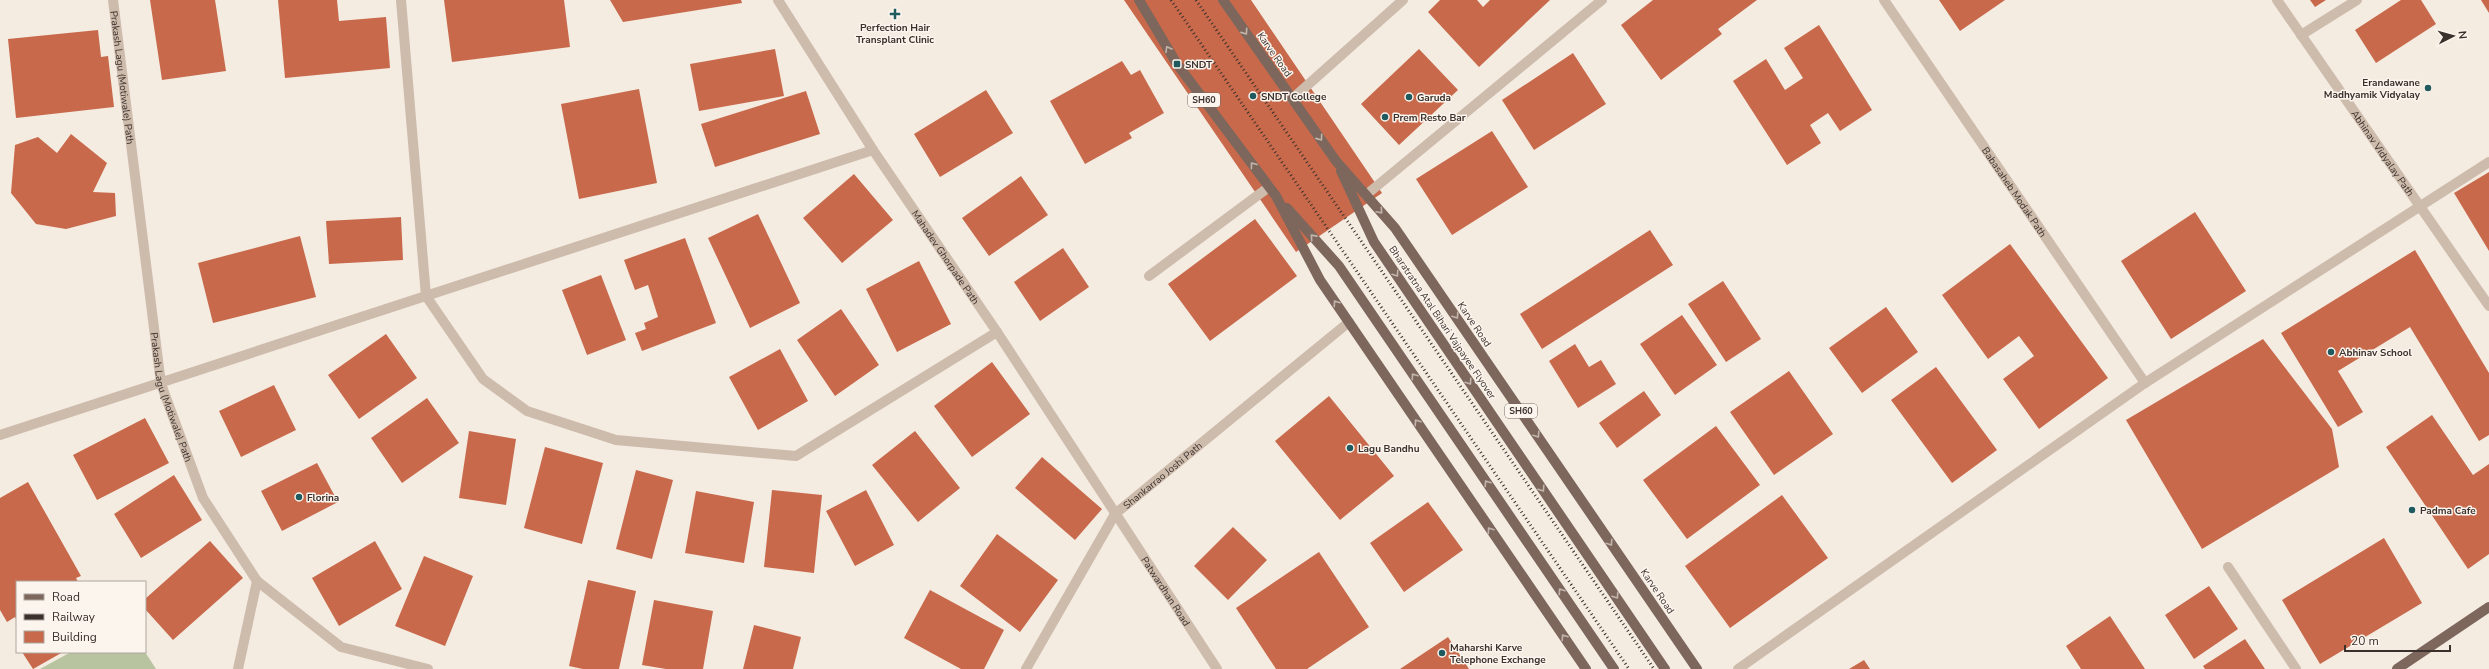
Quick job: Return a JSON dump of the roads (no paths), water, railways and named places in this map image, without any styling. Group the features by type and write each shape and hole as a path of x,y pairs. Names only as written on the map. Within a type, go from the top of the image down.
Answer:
{"main road":[{"name":"SH60","path":"1139,0 1177,64 1276,196 1320,280 1586,669"},
{"name":"Karve Road","path":"1223,0 1336,161 1395,228 1697,669"},
{"name":"Bharatratna Atal Bihari Vajpayee Flyover","path":"1336,161 1374,242 1665,669"},
{"path":"1276,196 1339,266 1614,669"},
{"path":"2397,669 2489,607"}],"street":[{"name":"Prakash Lagu (Motiwale) Path","path":"113,0 161,384 203,498 257,580 341,647 428,669"},
{"path":"401,0 426,296 484,379 527,412 616,440 796,456 997,332"},
{"name":"Mahadev Ghorpade Path","path":"778,0 873,150 997,332 1115,514"},
{"path":"1292,99 1403,0"},
{"path":"1366,195 1602,0"},
{"name":"Babasaheb Modak Path","path":"1884,0 2145,383"},
{"name":"Abhinav Vidyalay Path","path":"2277,0 2489,306"},
{"path":"2301,35 2357,0"},
{"path":"0,435 161,384 873,150"},
{"path":"1738,669 2145,383 2489,162"},
{"path":"1149,276 1269,187"},
{"name":"Shankarrao Joshi Path","path":"1026,669 1115,514 1349,322"},
{"name":"Patwardhan Road","path":"1115,514 1217,669"},
{"path":"2228,567 2296,669"},
{"path":"238,669 257,580"}],"railway":[{"path":"1171,0 1629,669"},
{"path":"1196,0 1654,669"}],"place":[{"name":"Perfection Hair Transplant Clinic","path":"895,14"},
{"name":"SNDT","path":"1177,64"},
{"name":"Erandawane Madhyamik Vidyalay","path":"2428,88"},
{"name":"SNDT College","path":"1253,96"},
{"name":"Garuda","path":"1409,97"},
{"name":"Prem Resto Bar","path":"1385,117"},
{"name":"Abhinav School","path":"2331,352"},
{"name":"Lagu Bandhu","path":"1350,448"},
{"name":"Florina","path":"299,497"},
{"name":"Padma Cafe","path":"2412,510"},
{"name":"Maharshi Karve Telephone Exchange","path":"1442,653"}]}
